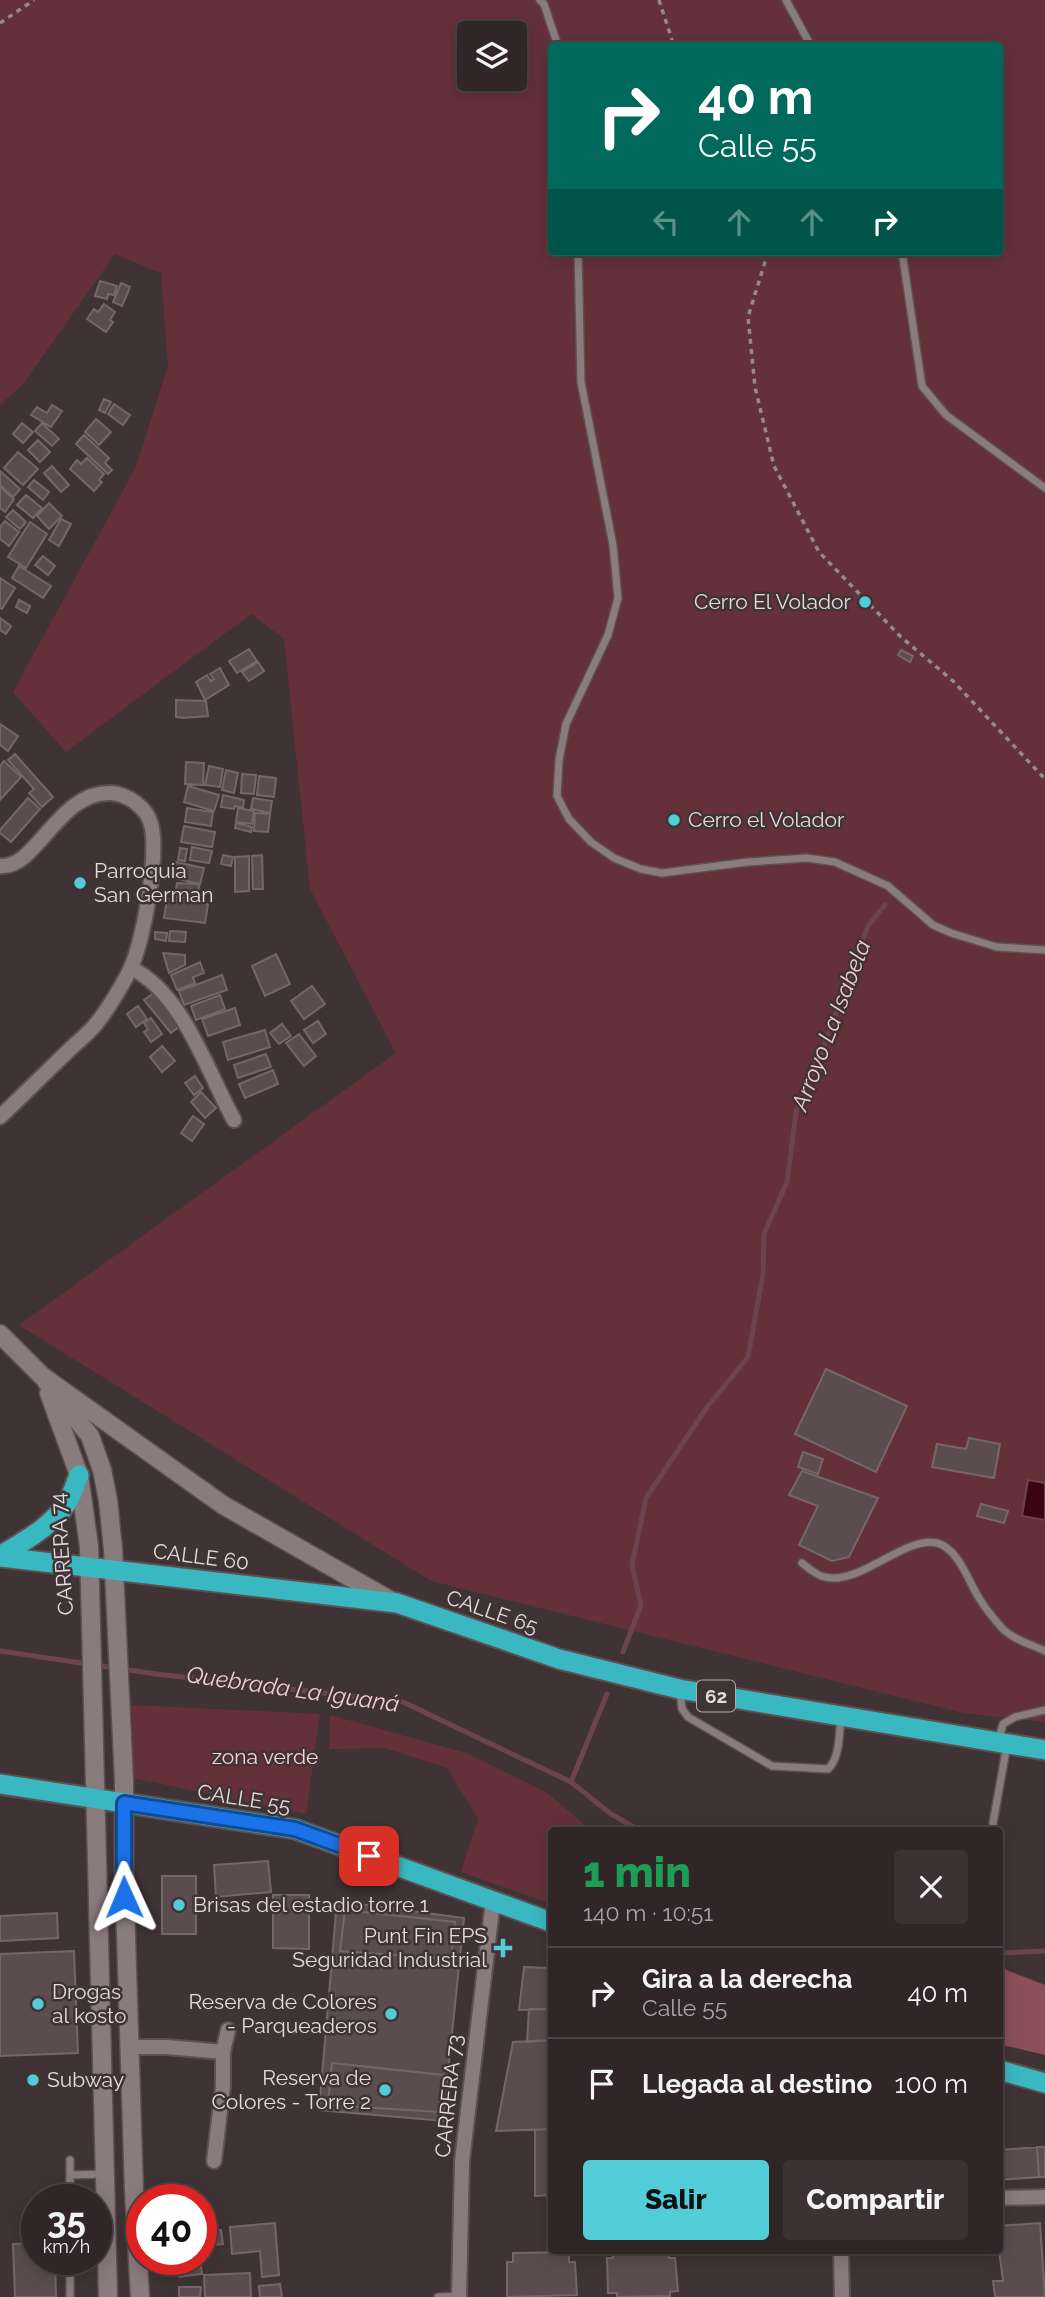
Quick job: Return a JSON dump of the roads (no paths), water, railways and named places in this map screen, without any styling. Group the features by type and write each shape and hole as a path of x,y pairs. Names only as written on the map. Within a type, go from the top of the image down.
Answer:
{"highway":[{"path":"0,1556 41,1530 56,1516 69,1500 79,1475"},
{"name":"CALLE 60","path":"0,1556 397,1603"},
{"name":"CALLE 65","path":"397,1603 559,1659 679,1689 1045,1750"},
{"name":"CALLE 55","path":"0,1784 295,1829 548,1921"},
{"path":"1003,2071 1045,2082"}],"street":[{"path":"0,866 4,867 23,859 65,811 88,798 110,793 127,796 151,822 153,848 143,932 131,968 96,1024 0,1117"},
{"path":"131,968 152,981 180,1016 234,1120"},
{"name":"CALLE 65","path":"0,1334 42,1376 223,1505 397,1603"},
{"path":"42,1376 89,1437 102,1470 108,1500 114,1570 124,1803 129,2047 140,2297"},
{"name":"CARRERA 74","path":"42,1376 79,1475 89,1546 108,2297"},
{"name":"CARRERA 73","path":"459,2296 462,2161 493,1901"},
{"path":"214,2161 223,2086 223,2052 228,2030"},
{"path":"129,2047 223,2052"},
{"path":"1003,2199 1045,2197"},
{"path":"841,2254 842,2297"}],"lane":[{"path":"540,0 544,4 557,42"},
{"path":"786,0 809,42"},
{"path":"579,256 581,382 613,545 618,598 608,635 566,724 559,760 557,796 569,819 591,842 614,858 641,869 662,873 747,862 807,858 835,862 888,886 933,925 951,933 997,947 1045,950"},
{"path":"903,256 922,386 946,415 1045,488"},
{"path":"802,1563 824,1577 838,1577 878,1563 911,1547 928,1542 939,1544 950,1550 957,1559 979,1598 1005,1631 1045,1651"},
{"path":"679,1689 682,1709 688,1717 772,1766 828,1769 836,1757 841,1717"},
{"path":"993,1823 1003,1724 1015,1717 1045,1710"},
{"path":"70,2160 70,2184"},
{"path":"70,2175 105,2175"},
{"path":"70,2275 70,2297"},
{"path":"438,2297 459,2296"}],"waterway":[{"name":"Arroyo La Isabela","path":"623,1652 641,1605 632,1565 646,1498 705,1410 748,1357 763,1274 764,1234 787,1182 796,1112 868,926 885,905"},
{"name":"Quebrada La Iguaná","path":"0,1651 156,1674 403,1702 571,1782 611,1814 634,1827"},
{"name":"Arroyo La Isabela","path":"571,1782 607,1694"},
{"name":"Quebrada La Iguaná","path":"1003,1953 1045,1951"}],"place":[{"name":"Cerro El Volador","path":"865,602"},
{"name":"Cerro el Volador","path":"674,820"},
{"name":"Parroquia San German","path":"80,883"},
{"name":"Brisas del estadio torre 1","path":"179,1905"},
{"name":"Punt Fin EPS Seguridad Industrial","path":"503,1948"},
{"name":"Drogas al kosto","path":"38,2004"},
{"name":"Reserva de Colores - Parqueaderos","path":"391,2014"},
{"name":"Subway","path":"33,2080"},
{"name":"Reserva de Colores - Torre 2","path":"385,2090"}],"park label":[{"name":"zona verde","path":"265,1757"}]}
